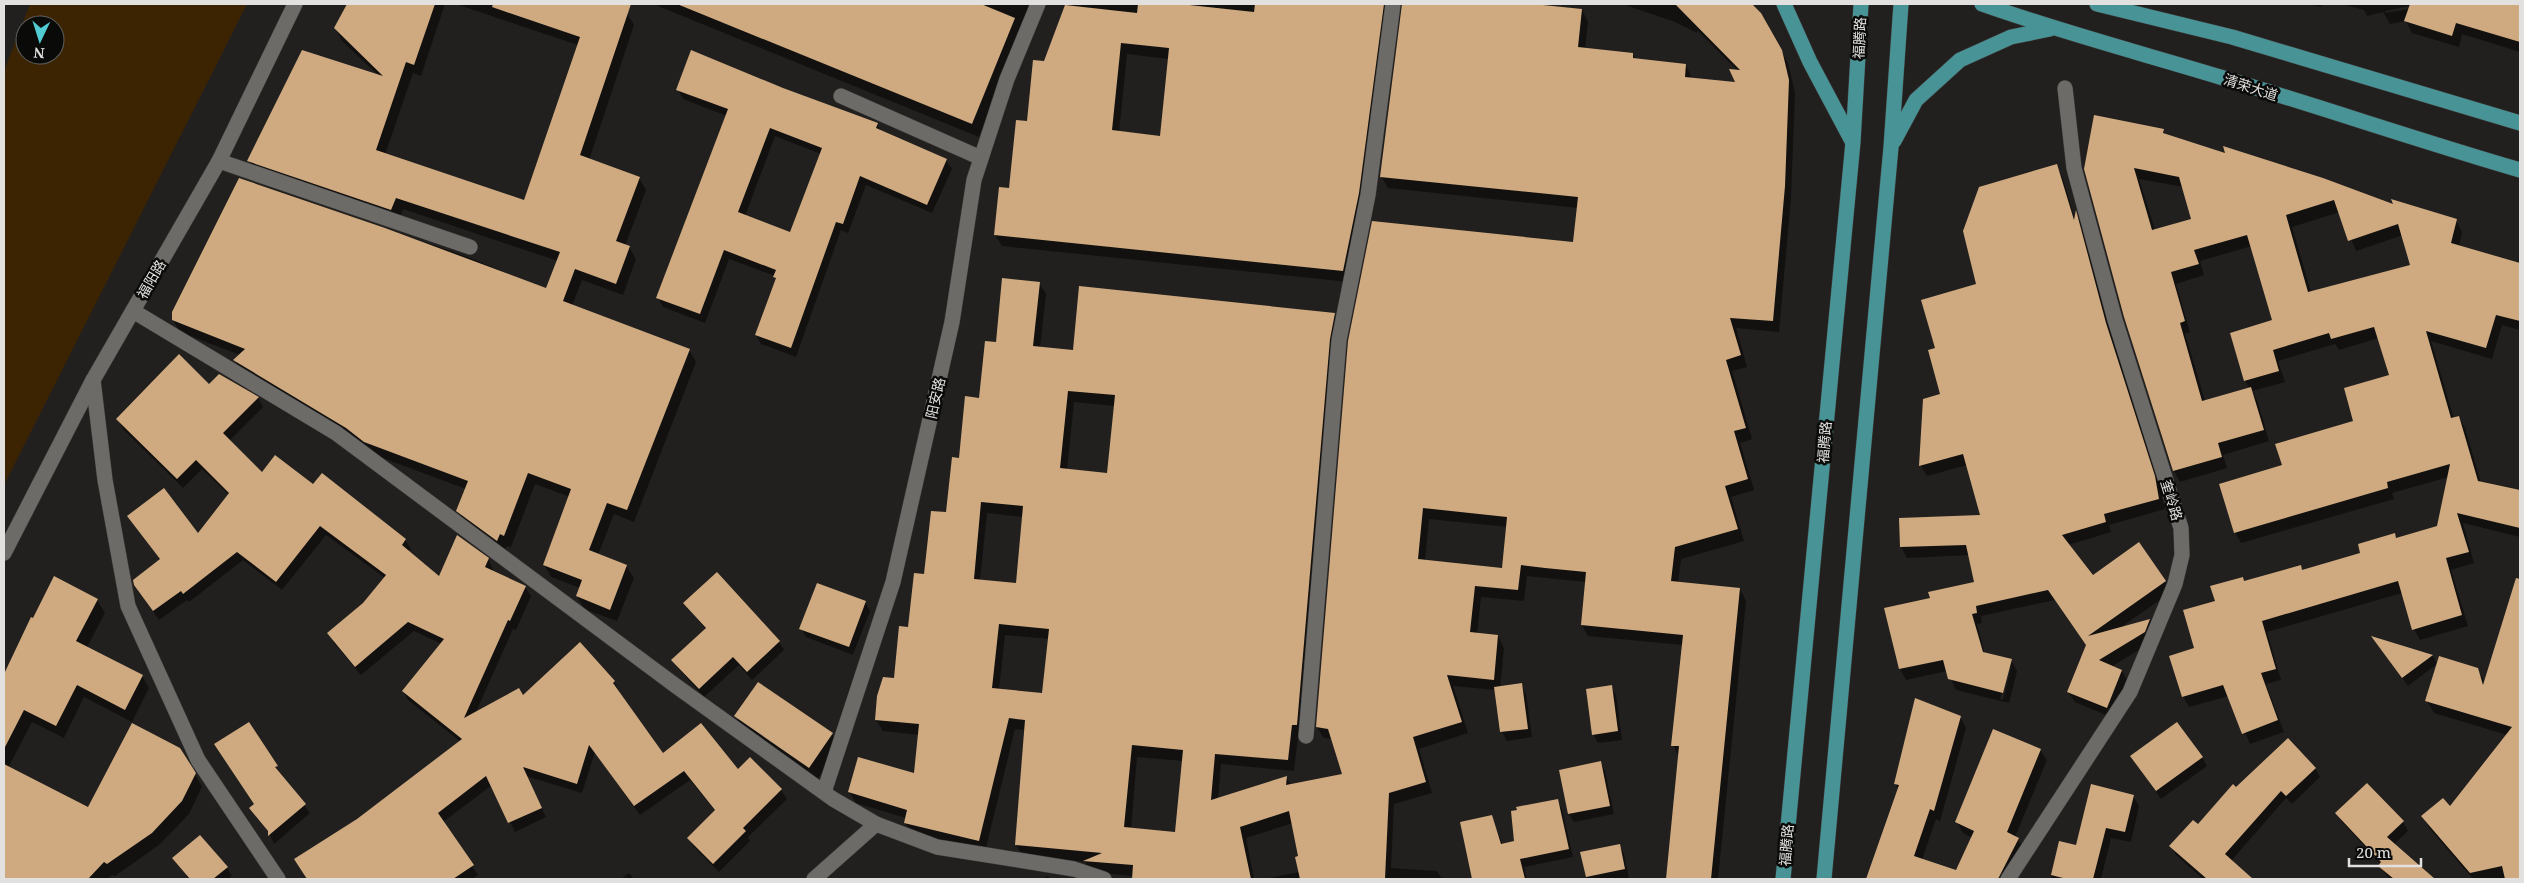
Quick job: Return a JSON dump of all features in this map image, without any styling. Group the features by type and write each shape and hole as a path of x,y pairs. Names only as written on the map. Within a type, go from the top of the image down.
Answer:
{"main road":[{"path":"1784,4 1810,62 1853,142"},
{"name":"福腾路","path":"1783,879 1853,142 1861,4"},
{"path":"1824,879 1891,147 1901,4"},
{"name":"清荣大道","path":"1982,4 2050,29 2222,78 2406,137 2520,170"},
{"path":"2097,4 2232,37 2520,122"},
{"path":"1891,147 1916,100 1960,60 2011,37 2050,29"}],"street":[{"name":"福阳路","path":"4,553 93,380 219,161 295,4"},
{"name":"阳安路","path":"824,792 893,582 952,322 974,180 1007,79 1038,4"},
{"path":"1306,736 1340,340 1368,195 1393,4"},
{"name":"奎岭路","path":"2008,879 2130,692 2175,584 2182,554 2180,528 2115,320 2074,168 2065,88"},
{"path":"841,96 981,158"},
{"path":"219,161 470,247"},
{"path":"133,311 336,433 676,686 824,792 876,824 937,847 1074,869 1104,879"},
{"path":"93,380 105,480 128,606 198,760 278,879"},
{"path":"814,879 876,824"}],"shaded area":[{"path":"30,4 247,4 4,485 4,71 15,43 15,65 65,65 65,15 26,15"}],"building":[{"path":"347,4 435,4 414,65 406,62 376,150 524,200 580,37 492,7 493,4 631,4 580,155 640,177 616,241 630,246 616,284 575,269 563,301 690,349 627,510 607,503 589,550 627,565 610,610 576,596 582,580 543,565 571,489 528,473 504,536 500,534 497,541 456,511 468,481 364,442 346,428 233,360 245,349 172,320 172,312 239,178 385,228 546,288 560,252 396,198 391,210 247,161 302,50 383,76 334,28"},
{"path":"677,4 981,4 1015,18 972,124"},
{"path":"1138,4 1180,4 1254,12 1255,4 1384,4 1359,193 1343,271 994,235 999,187 1009,188 1016,120 1027,121 1033,60 1044,61 1065,5 1137,13","holes":["1121,43 1169,48 1160,136 1112,130"]},
{"path":"1402,4 1533,4 1582,9 1578,47 1633,53 1633,58 1686,64 1685,77 1735,82 1729,69 1740,70 1675,4 1752,4 1761,13 1782,50 1789,80 1785,186 1773,321 1730,318 1741,355 1726,360 1746,428 1734,431 1748,479 1725,486 1738,529 1675,547 1671,581 1740,588 1711,879 1666,879 1679,746 1671,746 1683,635 1581,625 1586,572 1521,565 1518,590 1475,586 1470,632 1498,635 1494,680 1447,675 1462,722 1413,737 1426,782 1389,793 1385,879 1300,879 1295,857 1298,856 1289,811 1240,827 1251,879 1132,879 1133,865 1083,861 1102,853 1015,845 1025,720 1009,718 979,841 904,823 907,810 848,792 858,757 914,773 919,724 875,720 877,696 883,677 894,678 899,626 908,627 914,573 924,574 931,511 946,512 952,457 959,458 965,396 979,398 985,341 996,342 1002,278 1040,282 1033,346 1073,350 1079,286 1335,313 1330,339 1297,725 1292,725 1288,760 1215,754 1211,800 1287,776 1286,785 1342,774 1328,729 1316,727 1348,341 1372,221 1573,242 1578,197 1380,177","holes":["1068,391 1115,395 1107,473 1060,468","981,502 1023,506 1016,583 974,579","1423,508 1507,517 1502,568 1418,559","999,624 1049,629 1042,693 992,688","1132,745 1183,750 1175,832 1124,827"]},
{"path":"2410,4 2520,4 2520,42 2456,23 2452,36 2404,21"},
{"path":"691,50 783,88 878,123 876,128 947,159 927,205 860,176 843,224 836,222 791,348 755,335 776,278 773,277 776,270 724,250 700,314 656,298 728,109 676,90","holes":["770,128 822,148 790,232 738,212"]},
{"path":"2094,115 2164,129 2163,133 2225,153 2223,146 2323,178 2393,204 2391,199 2457,219 2451,243 2520,263 2520,321 2496,315 2486,348 2426,331 2451,418 2459,416 2478,481 2520,490 2520,528 2457,513 2469,552 2446,558 2462,615 2412,630 2398,581 2262,621 2276,669 2261,673 2278,720 2242,734 2223,685 2182,697 2169,656 2194,648 2183,610 2215,601 2210,586 2243,577 2244,581 2301,565 2302,570 2360,553 2358,544 2395,533 2396,538 2437,526 2450,464 2387,482 2388,488 2234,533 2219,484 2282,465 2275,444 2353,421 2344,388 2389,375 2374,327 2331,339 2329,333 2273,350 2279,371 2244,381 2230,333 2272,320 2247,235 2194,250 2199,264 2171,272 2185,321 2180,323 2202,401 2251,387 2264,430 2218,443 2222,457 2173,471 2124,317 2084,169","holes":["2134,168 2179,177 2191,219 2152,230","2334,200 2348,241 2398,224 2410,265 2308,292 2286,215"]},
{"path":"2057,164 2074,220 2076,210 2106,323 2155,476 2159,499 2104,514 2106,522 2062,535 2093,575 2139,542 2166,581 2088,636 2150,619 2145,632 2099,660 2122,670 2107,708 2067,692 2086,645 2048,590 1976,606 1977,613 1972,614 1983,652 2012,659 2003,693 1948,679 1943,660 1899,669 1884,608 1930,598 1928,592 1974,582 1966,545 1900,547 1899,518 1980,515 1963,454 1919,466 1923,399 1940,394 1928,350 1935,348 1921,300 1976,284 1963,231 1979,187"},
{"path":"179,354 209,384 219,374 259,397 223,433 262,472 275,455 313,484 322,473 406,539 402,545 439,576 457,535 489,558 485,567 526,586 510,621 508,620 464,718 519,688 523,695 580,642 615,681 613,683 663,753 701,723 738,769 750,757 782,789 743,828 746,831 713,864 687,838 715,810 684,771 634,806 589,745 577,784 523,767 542,808 508,823 486,776 438,813 474,865 453,879 307,879 294,859 357,819 462,739 402,691 444,639 408,622 355,667 327,633 363,603 386,575 320,526 276,582 237,552 183,594 181,591 153,611 134,585 133,580 160,559 127,516 164,488 198,533 229,493 196,460 177,479 116,419"},
{"path":"717,572 780,641 747,672 733,657 699,689 671,660 706,628 683,603"},
{"path":"54,576 98,599 76,641 143,675 125,710 77,685 56,726 24,710 4,749 4,674 31,617 33,618"},
{"path":"2516,578 2520,579 2520,879 2505,879 2502,866 2470,873 2421,816 2443,798 2450,806 2512,727 2425,701 2439,656 2478,668 2483,685"},
{"path":"817,583 866,601 849,647 799,629"},
{"path":"2371,636 2433,655 2402,678"},
{"path":"758,682 833,733 809,768 734,716"},
{"path":"1522,683 1528,729 1500,732 1494,687"},
{"path":"1612,685 1618,731 1592,735 1586,689"},
{"path":"1915,698 1961,716 1934,811 1930,809 1914,856 1956,870 1974,831 1955,822 1993,729 2041,749 2007,832 2019,838 1998,879 1866,879 1899,785 1894,784"},
{"path":"249,722 278,766 275,767 306,804 268,836 268,831 249,808 254,804 214,744"},
{"path":"2177,722 2203,757 2156,791 2130,756"},
{"path":"132,723 180,748 196,773 182,801 152,833 107,864 104,862 88,879 4,879 4,764 88,807"},
{"path":"2288,738 2316,768 2286,796 2281,791 2225,854 2253,879 2207,879 2169,846 2193,820 2198,824 2233,784 2236,787"},
{"path":"1601,761 1610,806 1568,814 1559,770"},
{"path":"2367,783 2404,821 2387,837 2435,879 2394,879 2378,866 2381,862 2335,813"},
{"path":"2091,784 2134,795 2125,832 2106,828 2093,879 2067,879 2051,875 2059,841 2076,845"},
{"path":"1558,799 1569,849 1520,859 1525,879 1472,879 1460,822 1492,815 1501,844 1514,841 1511,811 1517,810 1516,807"},
{"path":"200,835 228,867 213,879 190,879 172,858"},
{"path":"1620,844 1625,869 1586,877 1580,852"}]}
